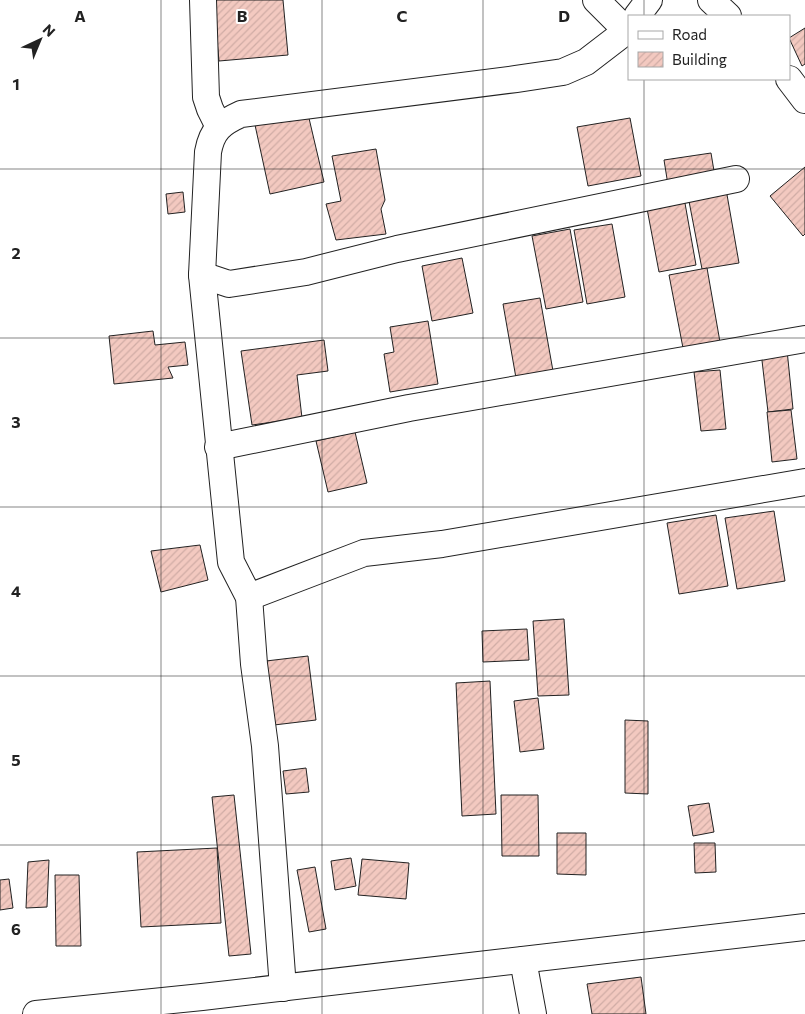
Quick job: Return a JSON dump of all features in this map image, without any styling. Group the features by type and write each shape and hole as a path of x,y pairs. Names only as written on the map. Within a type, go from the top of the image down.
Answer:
{"street":[{"path":"204,0 206,97 219,127"},
{"path":"596,0 628,23"},
{"path":"638,15 649,0"},
{"path":"711,0 727,15"},
{"path":"283,988 265,746 254,664 249,597 230,562 202,275 208,152 211,139 219,127 241,114 562,72 586,62 628,27"},
{"path":"790,80 805,100"},
{"path":"202,275 229,284 306,272 396,250 736,178"},
{"path":"218,447 409,408 805,339"},
{"path":"249,597 364,552 442,544 805,482"},
{"path":"36,1014 137,1009 283,988 805,927"},
{"path":"523,960 533,1014"}],"building":[{"path":"213,0 283,0 288,55 219,61"},
{"path":"805,28 805,64 802,66 790,40 790,37"},
{"path":"308,114 324,182 270,194 255,125"},
{"path":"630,118 641,176 588,186 577,127"},
{"path":"376,149 385,200 381,209 386,234 336,240 326,204 341,201 332,156"},
{"path":"711,153 715,177 668,185 664,160"},
{"path":"805,167 805,234 803,236 770,196"},
{"path":"726,189 739,263 702,269 688,196"},
{"path":"183,192 185,212 168,214 166,194"},
{"path":"683,192 696,265 659,272 645,198"},
{"path":"612,224 625,297 587,304 574,230"},
{"path":"570,229 583,302 546,309 532,236"},
{"path":"462,258 473,313 432,321 422,266"},
{"path":"707,268 720,342 683,348 669,275"},
{"path":"540,298 553,371 516,378 503,304"},
{"path":"428,321 438,384 390,392 384,354 394,352 390,327"},
{"path":"153,331 155,345 185,342 188,365 168,367 173,378 114,384 109,336"},
{"path":"324,340 328,371 297,375 302,418 252,425 241,351"},
{"path":"787,350 793,409 768,412 761,352"},
{"path":"720,370 726,429 701,431 694,372"},
{"path":"791,410 797,459 772,462 767,412"},
{"path":"355,432 367,483 328,492 316,441"},
{"path":"774,511 785,581 737,589 725,518"},
{"path":"716,515 728,586 679,594 667,523"},
{"path":"200,545 208,580 161,592 151,551"},
{"path":"564,619 569,695 538,696 533,621"},
{"path":"527,629 529,660 483,662 482,631"},
{"path":"308,656 316,720 274,725 266,661"},
{"path":"490,681 496,814 462,816 456,683"},
{"path":"538,698 544,749 520,752 514,701"},
{"path":"625,720 648,721 648,794 625,793"},
{"path":"306,768 309,792 286,794 283,771"},
{"path":"234,795 251,954 229,956 212,797"},
{"path":"501,795 538,795 539,856 502,856"},
{"path":"709,803 714,832 693,836 688,806"},
{"path":"557,833 586,833 586,875 557,874"},
{"path":"694,843 715,843 716,872 695,873"},
{"path":"217,848 221,923 141,927 137,852"},
{"path":"351,858 356,886 335,890 331,861"},
{"path":"362,859 409,863 406,899 358,895"},
{"path":"49,860 47,907 26,908 28,862"},
{"path":"315,867 326,929 309,932 297,870"},
{"path":"55,875 79,875 81,946 56,946"},
{"path":"9,879 13,908 0,910 0,880"},
{"path":"641,977 646,1014 592,1014 587,984"}]}
